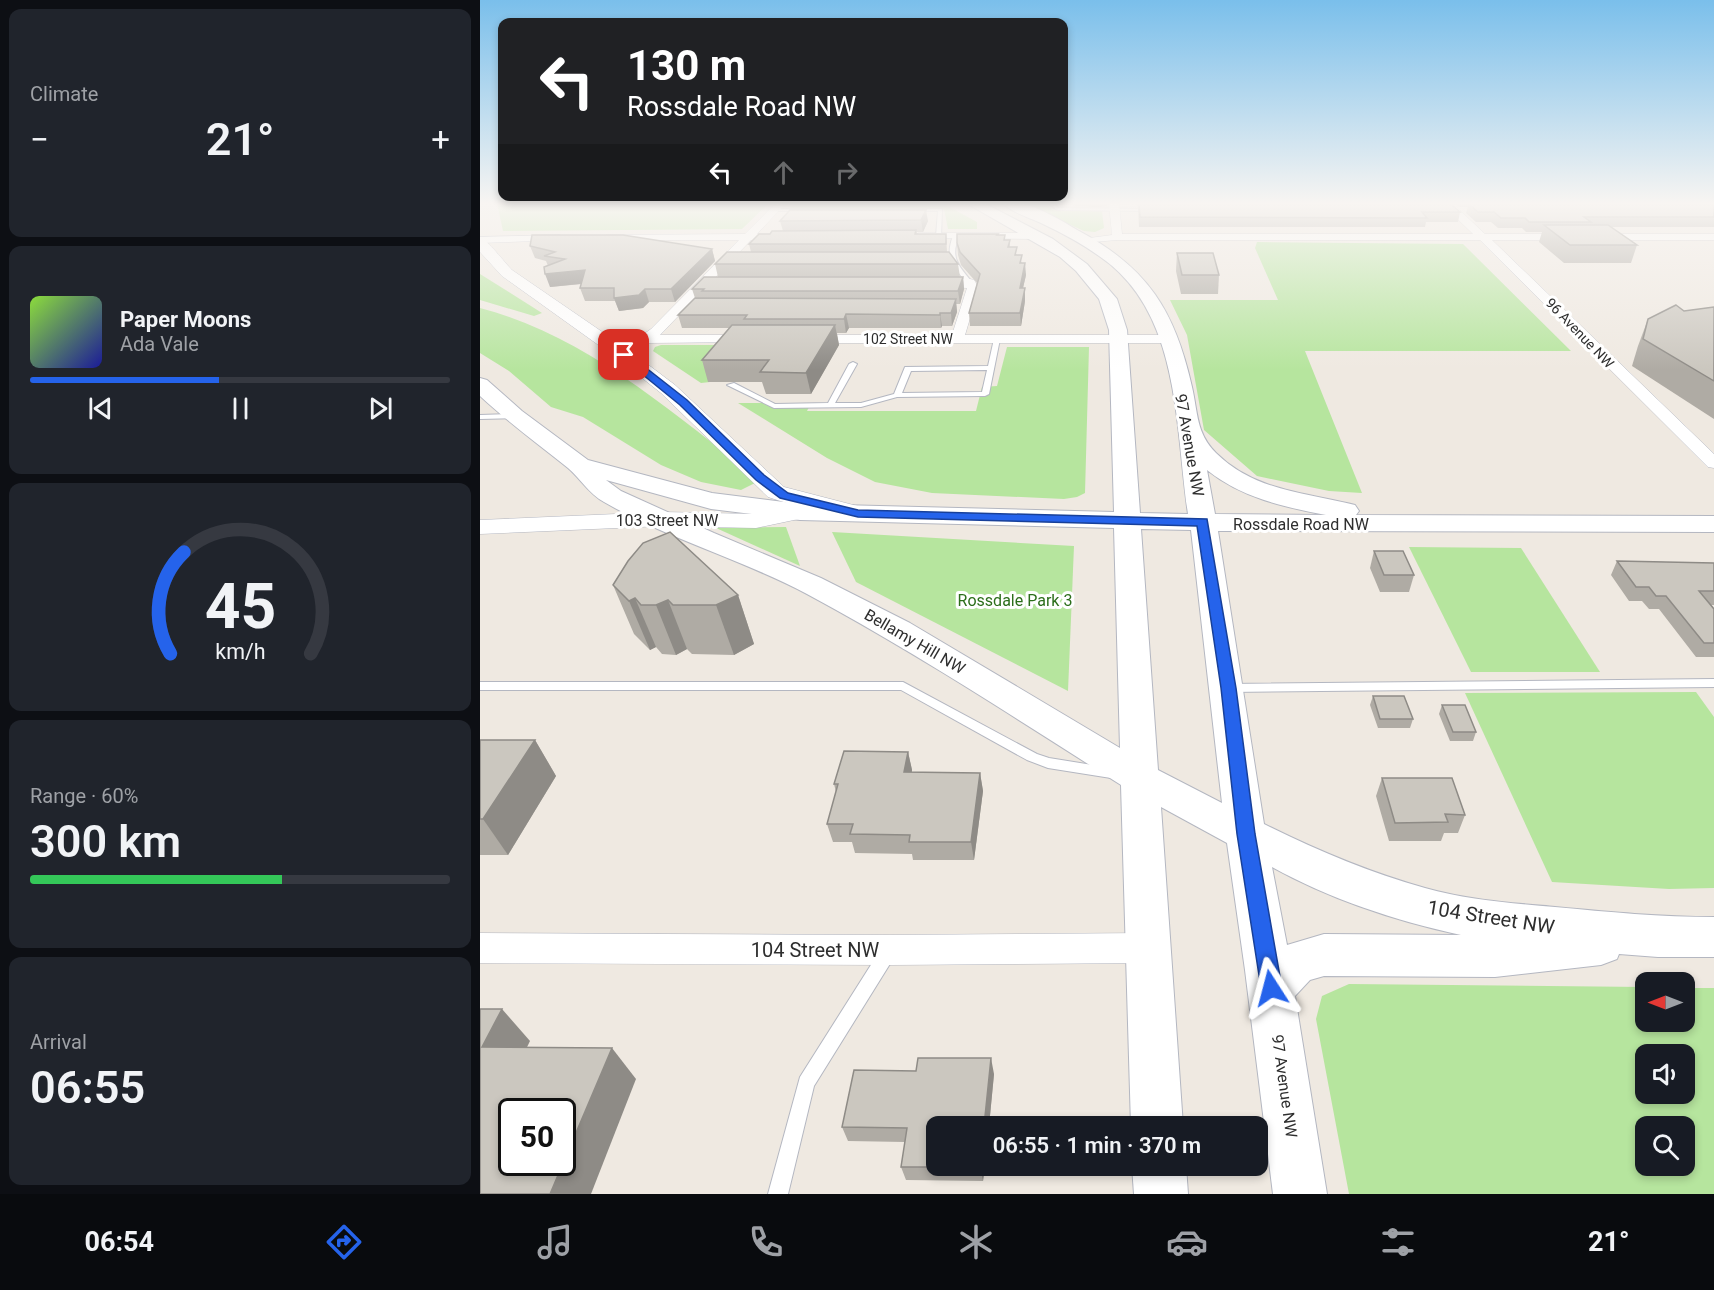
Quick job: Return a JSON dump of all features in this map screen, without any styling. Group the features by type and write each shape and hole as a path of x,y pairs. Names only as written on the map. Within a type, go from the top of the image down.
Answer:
{"main road":[{"path":"1070,259 1090,276 1107,299 1119,338 1157,1116"},
{"name":"97 Avenue NW","path":"1110,259 1130,274 1150,298 1170,339 1203,522 1228,688 1246,834 1271,988 1300,1194"},
{"name":"Bellamy Hill NW","path":"480,384 514,416 579,465 594,483 612,496 704,539 811,584 899,630 1142,779 1246,834"},
{"path":"1189,435 1212,463 1250,487 1286,499 1407,524"},
{"name":"Bellamy Hill NW","path":"579,465 711,501 800,512 858,513"},
{"name":"Rossdale Road NW","path":"858,513 1203,522 1714,524"},
{"name":"104 Street NW","path":"1246,834 1306,865 1372,891 1427,908 1491,921 1658,937 1714,937"},
{"path":"1271,988 1296,963 1324,955 1496,957 1658,937"},
{"path":"1160,1176 1161,1194"}],"street":[{"name":"Rossdale Road NW","path":"492,259 507,273 615,349 684,403 776,492 784,496 858,513"},
{"path":"646,339 684,308 703,283 731,259"},
{"name":"96 Avenue NW","path":"1505,259 1549,300 1581,336 1714,463"},
{"path":"703,283 721,283"},
{"path":"925,283 970,283 973,288 961,308 957,339"},
{"path":"615,349 646,339 757,339"},
{"name":"102 Street NW","path":"792,339 1170,339"},
{"name":"103 Street NW","path":"480,527 662,519 756,521 800,512"},
{"name":"103 Street NW","path":"534,526 578,532 664,532 704,539"},
{"name":"104 Street NW","path":"480,948 890,950 1149,948"}],"lane":[{"path":"940,260 952,260 970,283"},
{"path":"731,385 774,406 861,405 897,395 985,394 996,339"},
{"path":"830,406 853,364"},
{"path":"897,395 908,369 990,368"},
{"path":"480,417 514,416"},
{"path":"1228,688 1714,683"},
{"path":"480,686 903,686 1032,757 1048,763 1081,766 1142,779"},
{"path":"778,1194 806,1083 890,950"}],"green space":[{"path":"1260,259 1478,259 1571,351 1305,351 1362,493 1329,491 1257,476 1204,430 1187,335 1170,300 1278,300"},
{"path":"480,274 542,313 534,316 480,300"},
{"path":"480,308 519,320 591,356 659,402 755,476 755,483 741,490 701,482 661,465 583,417 551,407 509,371 480,353"},
{"path":"661,345 739,345 710,382 701,383 653,351 655,347"},
{"path":"1007,347 1089,347 1085,493 1077,497 1064,499 932,493 875,482 827,458 738,403 811,403 807,411 976,411 982,387 997,386"},
{"path":"786,527 800,566 716,528"},
{"name":"Rossdale Park 3","path":"832,532 1074,546 1068,691 856,582"},
{"path":"1409,547 1521,548 1600,672 1471,672"},
{"path":"1696,692 1714,717 1714,888 1669,889 1552,882 1465,693"},
{"path":"1349,984 1635,987 1635,1032 1695,1032 1695,988 1714,988 1714,1194 1349,1194 1316,1019 1322,996"}],"building":[{"path":"563,259 702,259 671,289 645,289 639,295 614,298 614,288 580,288 585,270 545,274 544,267 565,259"},
{"path":"720,259 954,259 958,264 715,264"},
{"path":"966,259 1021,259 1020,263 1025,263 1020,288 1025,288 1020,313 969,313 980,274"},
{"path":"1178,259 1215,259 1219,275 1182,275"},
{"path":"704,277 963,277 958,291 702,291 704,289 692,289"},
{"path":"695,298 956,299 951,313 940,313 940,315 846,314 844,319 744,319 747,315 678,315"},
{"path":"1676,305 1684,311 1714,307 1714,381 1643,339 1648,319"},
{"path":"732,325 835,325 806,373 760,372 769,360 702,360"},
{"path":"670,532 738,595 716,605 673,605 668,600 656,605 641,605 635,598 629,601 613,585 643,543"},
{"path":"1374,551 1403,551 1414,575 1384,575"},
{"path":"1617,561 1714,563 1714,591 1699,591 1714,609 1714,643 1704,643 1666,596 1656,596 1649,587 1636,587"},
{"path":"1373,696 1404,696 1413,719 1380,719"},
{"path":"1442,705 1465,705 1476,732 1453,732"},
{"path":"480,740 535,740 483,819 480,819"},
{"path":"844,751 908,752 904,772 980,773 971,842 909,842 910,835 850,834 853,824 827,824 838,784 834,784"},
{"path":"1382,778 1452,778 1465,815 1445,814 1448,822 1395,823"},
{"path":"480,1009 502,1009 482,1047 612,1048 576,1133 576,1098 498,1098 498,1176 558,1176 550,1194 480,1194"},
{"path":"918,1058 991,1058 985,1116 926,1116 926,1167 901,1167 907,1128 842,1127 854,1070 916,1071"}],"route":[{"path":"624,355 684,403 760,478 784,496 858,513 1203,522 1228,688 1246,834 1271,988"}]}
